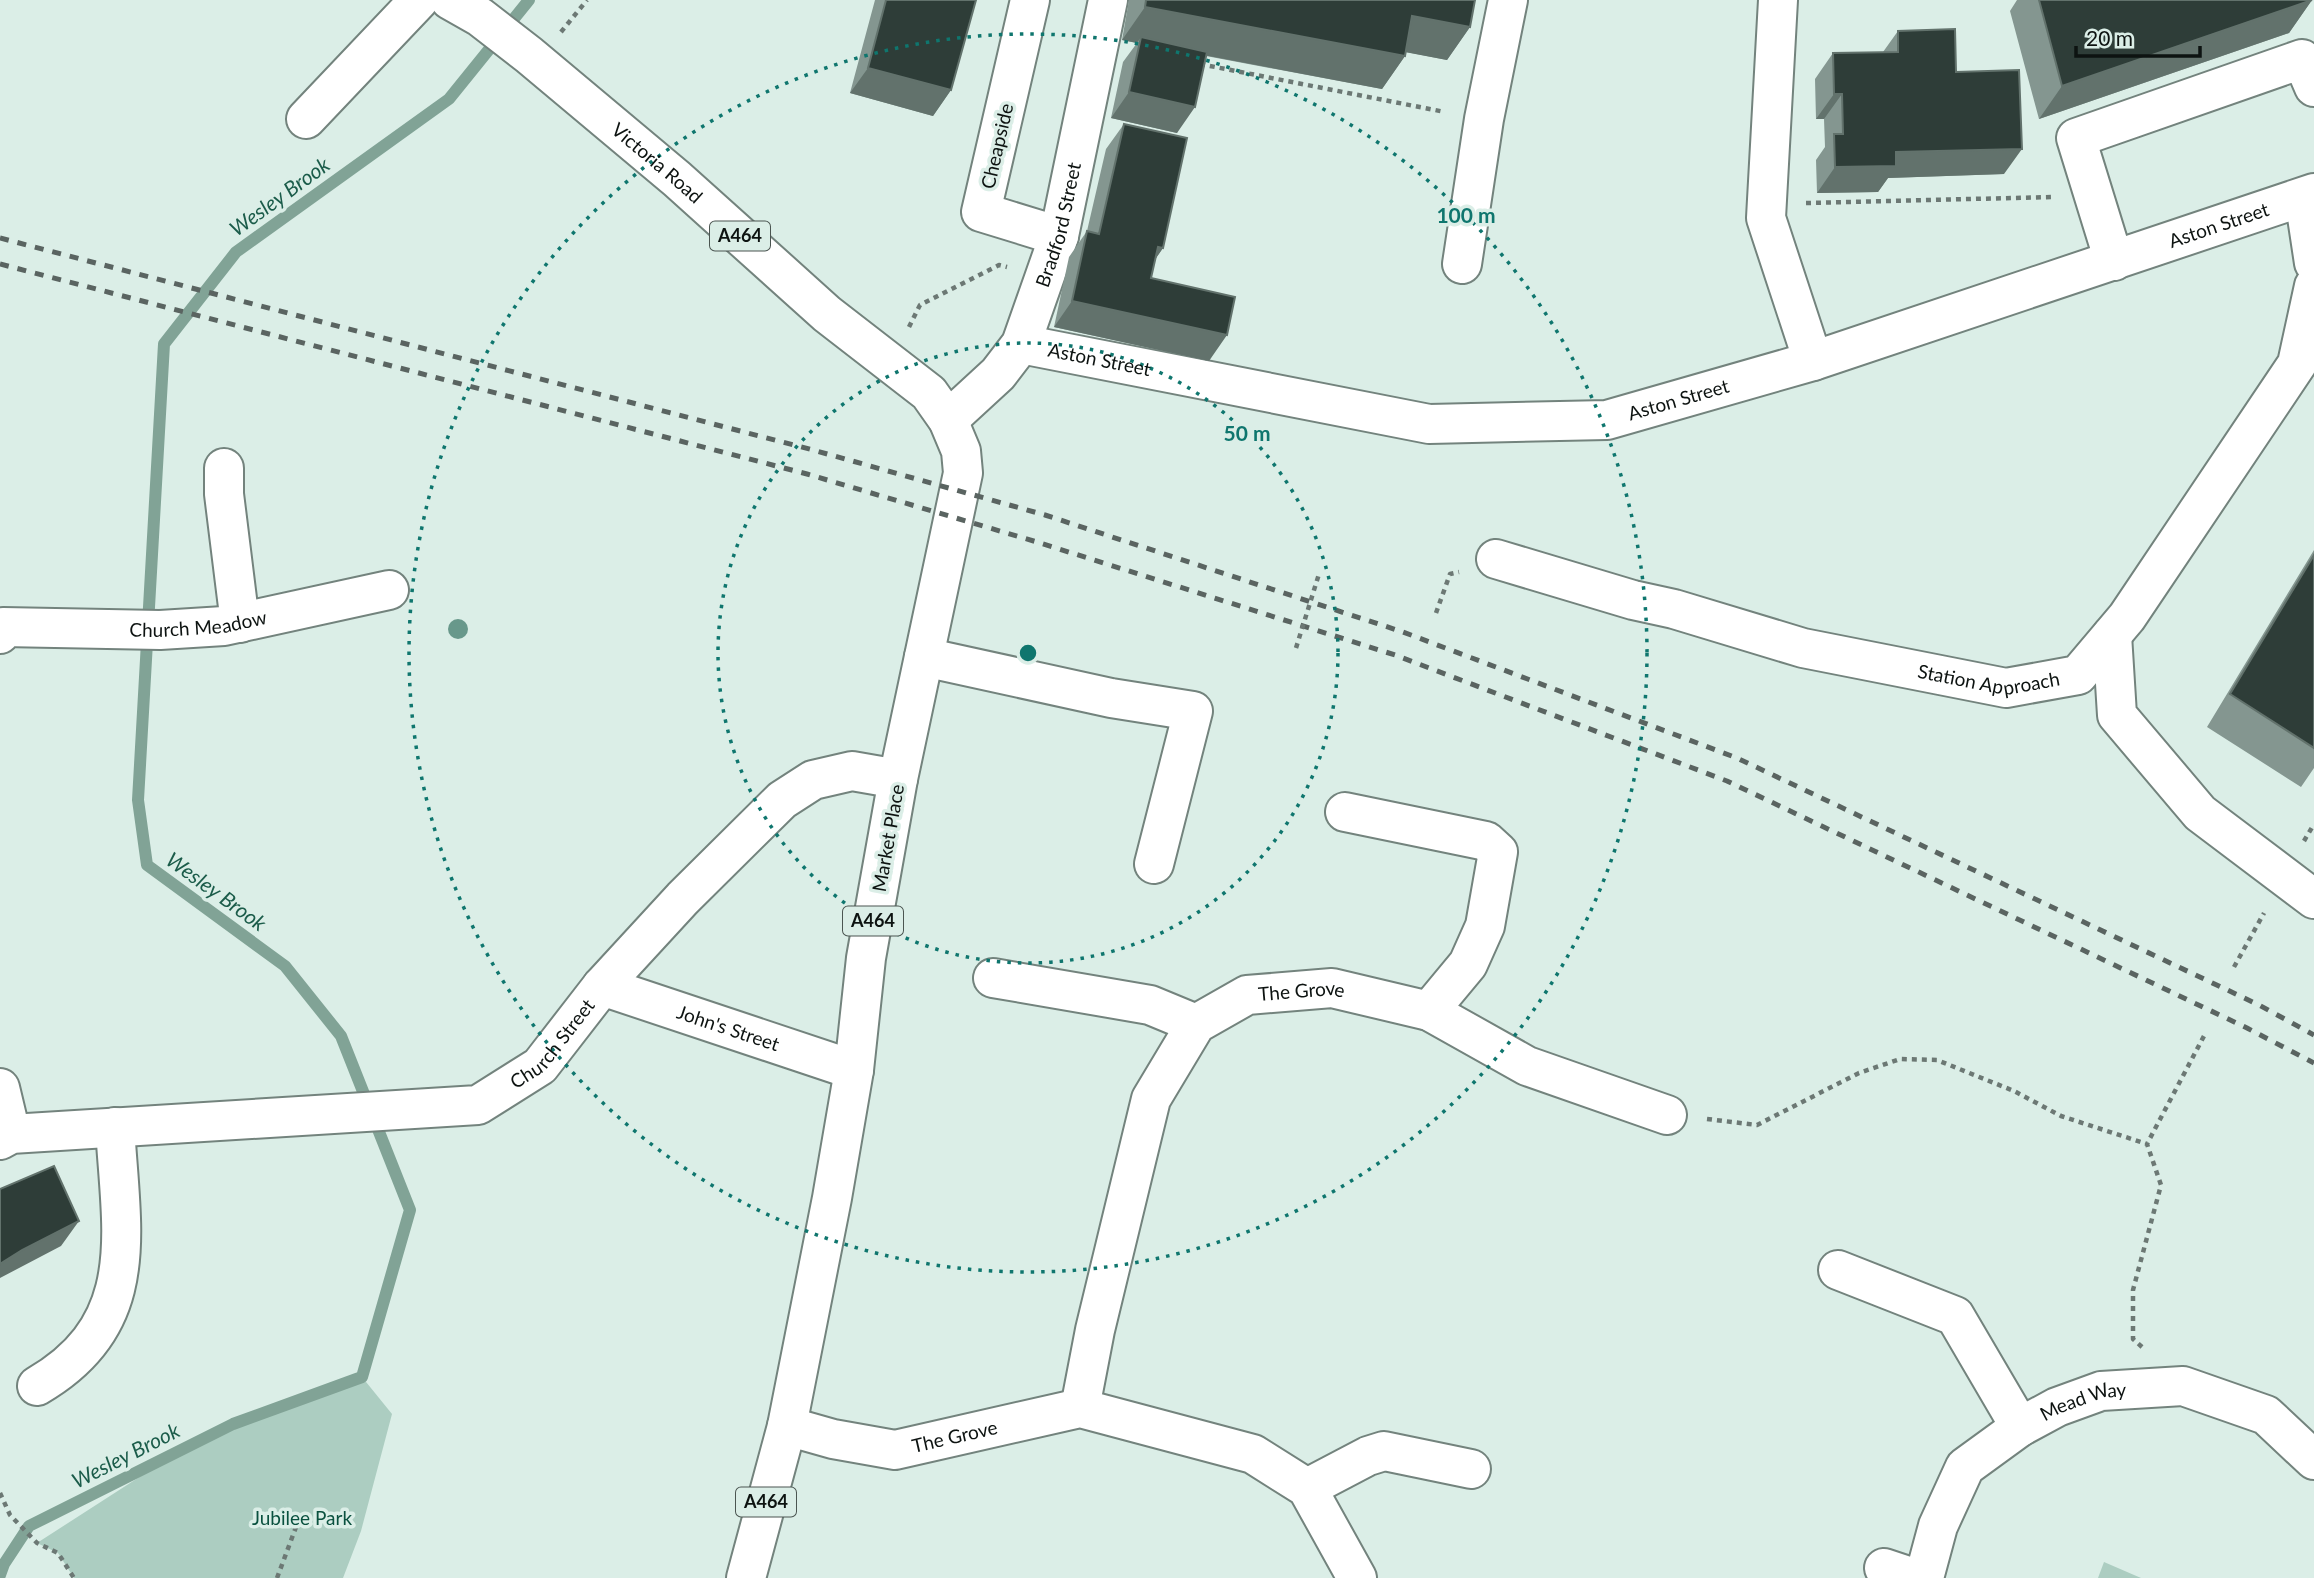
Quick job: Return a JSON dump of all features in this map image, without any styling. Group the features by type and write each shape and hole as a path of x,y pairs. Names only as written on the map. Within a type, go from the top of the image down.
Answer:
{"street":[{"path":"306,119 419,0"},
{"name":"Cheapside","path":"1030,0 981,212 1059,236"},
{"name":"Bradford Street","path":"948,420 998,374 1021,344 1059,236 1108,0"},
{"path":"1462,264 1484,120 1508,0"},
{"path":"1778,0 1766,218 1813,361"},
{"name":"Victoria Road","path":"465,9 528,55 677,179 827,314 929,393 948,420"},
{"path":"2114,261 2076,138 2302,60 2314,87"},
{"path":"2309,195 2314,263"},
{"name":"Aston Street","path":"1021,344 1429,424 1607,420 1813,361 2309,195"},
{"name":"Station Approach","path":"1496,559 1803,648 2006,688 2078,675 2127,617 2297,364 2314,286"},
{"name":"Market Place","path":"787,1426 854,1070 866,958 898,779 963,472 961,450 948,420"},
{"path":"224,468 224,494 240,623"},
{"name":"Church Meadow","path":"1,625 150,629 224,626 390,590"},
{"path":"2112,635 2117,715 2200,813 2314,899"},
{"path":"924,657 1111,698 1193,711 1154,864"},
{"name":"Church Street","path":"5,1137 115,1127 478,1105 540,1066 602,986 683,898 782,800 813,780 852,771 898,779"},
{"path":"1345,812 1486,841 1498,852 1485,926 1468,964 1429,1011"},
{"path":"993,978 1150,1005 1196,1024"},
{"name":"John's Street","path":"602,986 854,1070"},
{"name":"The Grove","path":"1080,1408 1095,1330 1151,1099 1196,1024 1247,995 1332,988 1429,1011 1527,1066 1667,1115"},
{"path":"0,1088 5,1137"},
{"path":"37,1386 56,1375 88,1346 101,1326 118,1281 120,1220 115,1127"},
{"path":"1839,1270 1955,1315 2020,1427"},
{"name":"Mead Way","path":"1924,1578 1938,1526 1965,1467 2020,1427 2057,1407 2101,1391 2183,1386 2266,1415 2314,1460"},
{"name":"The Grove","path":"787,1426 833,1439 895,1450 1080,1408 1253,1454 1307,1488 1357,1578"},
{"name":"A464","path":"746,1578 787,1426"},
{"path":"1307,1488 1368,1456 1384,1451 1471,1469"}],"path":[{"path":"1199,64 1484,120"},
{"path":"1767,204 2093,197"},
{"path":"889,364 920,306 999,265 1045,278"},
{"path":"1296,648 1318,574"},
{"path":"2183,1386 2133,1339 2133,1290 2161,1185 2147,1144 2204,1035"},
{"path":"1667,1115 1757,1125 1859,1073 1900,1059 1937,1060 2014,1091 2061,1116 2147,1144"},
{"path":"0,1493 10,1515 37,1543 58,1553 74,1578"},
{"path":"277,1578 299,1519"}],"green space":[{"name":"Jubilee Park","path":"362,1377 392,1414 361,1531 343,1578 74,1578 58,1553 37,1543 186,1447"},
{"path":"2104,1562 2141,1578 2098,1578"}],"building":[{"path":"886,0 976,0 951,90 868,68"},
{"path":"1146,0 1475,0 1470,27 1412,16 1405,56 1145,7"},
{"path":"2039,0 2312,0 2062,86"},
{"path":"1955,29 1956,72 2019,70 2022,149 1896,152 1896,166 1835,167 1834,134 1843,134 1842,94 1834,94 1833,53 1898,52 1898,31"},
{"path":"1141,37 1207,52 1195,107 1129,92"},
{"path":"1124,124 1187,138 1163,248 1158,247 1151,278 1235,297 1227,335 1072,301 1087,231 1099,234"},
{"path":"2314,555 2314,748 2230,694"},
{"path":"54,1166 79,1221 0,1264 0,1189"}],"waterway":[{"name":"Wesley Brook","path":"0,1575 4,1564 29,1526 233,1424 362,1377 410,1210 341,1036 285,966 147,865 138,800 164,344 236,252 449,99 529,0"}],"railway":[{"path":"0,238 813,450 1045,515 1403,632 1737,758 2259,1005 2314,1035"},
{"path":"0,264 807,474 1037,542 1395,655 1727,781 2247,1028 2314,1063"}]}
